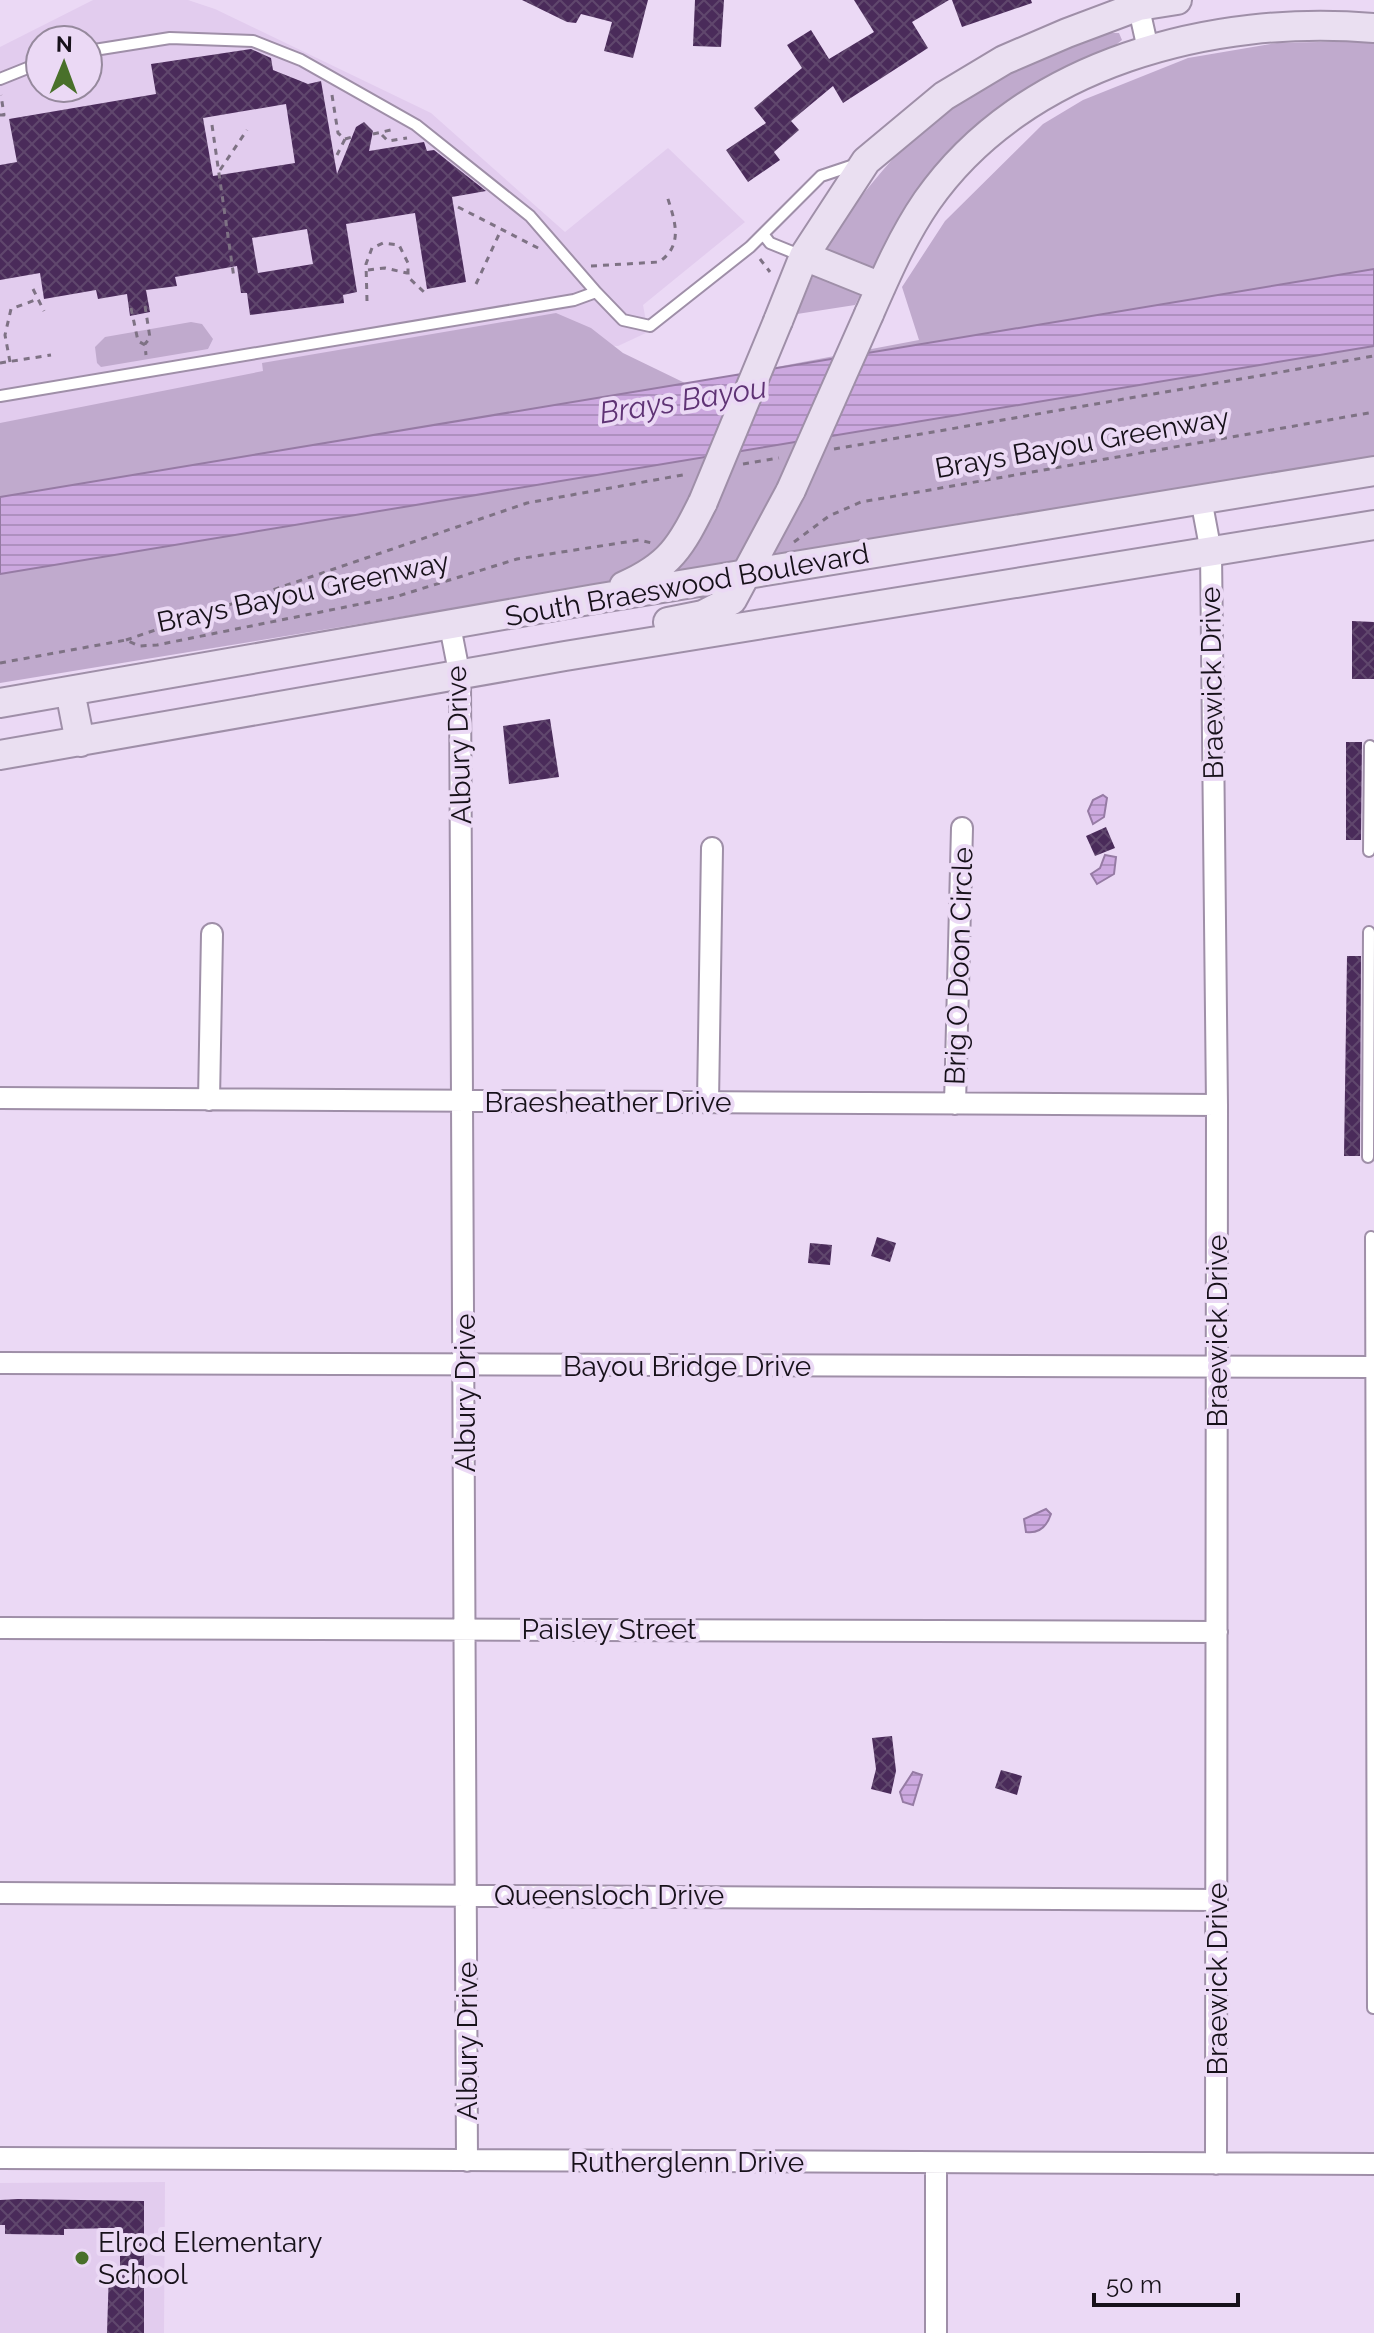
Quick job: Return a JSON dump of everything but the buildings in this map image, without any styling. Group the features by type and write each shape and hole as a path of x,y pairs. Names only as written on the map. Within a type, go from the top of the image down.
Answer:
{"main road":[{"path":"595,599 650,574 673,555 703,502 804,256 866,161 944,96 1004,60 1138,3 1177,0"},
{"path":"565,656 602,636 718,609 732,600 777,522 904,238 929,198 991,135 1034,102 1108,63 1148,49 1216,33 1287,26 1374,28"},
{"path":"804,256 881,287"},
{"name":"South Braeswood Boulevard","path":"0,703 595,599 1374,471"},
{"path":"777,522 792,544 826,562"},
{"name":"South Braeswood Boulevard","path":"0,755 460,677 565,656 1374,525"},
{"path":"70,691 80,742"}],"street":[{"path":"1138,3 1148,49"},
{"name":"Braewick Drive","path":"1201,499 1211,552 1217,1105 1216,2164"},
{"name":"Albury Drive","path":"450,626 460,677 466,1101 464,1628 467,2161"},
{"name":"Brig O Doon Circle","path":"955,1104 962,828"},
{"path":"708,1102 712,848"},
{"path":"209,1100 212,934"},
{"name":"Braesheather Drive","path":"0,1098 1217,1105"},
{"name":"Bayou Bridge Drive","path":"0,1363 1373,1367"},
{"name":"Paisley Street","path":"0,1628 1217,1632"},
{"name":"Queensloch Drive","path":"0,1893 1217,1900"},
{"name":"Rutherglenn Drive","path":"0,2158 1374,2164"},
{"path":"936,2163 936,2333"}],"lane":[{"path":"104,48 170,38 253,41 329,75 381,102 429,135 530,216 623,320 650,326 750,247 821,176 866,161"},
{"path":"0,79 24,69"},
{"path":"763,234 770,243 804,256"},
{"path":"0,396 574,300 596,292"},
{"path":"1369,851 1370,746"},
{"path":"1368,1157 1371,1049 1369,932"},
{"path":"1371,1237 1373,2008"}],"path":[{"path":"329,75 338,133 345,139"},
{"path":"0,87 4,115 0,115"},
{"path":"212,125 234,278"},
{"path":"220,170 247,130"},
{"path":"382,135 388,141 429,135"},
{"path":"337,155 345,139 356,136"},
{"path":"575,268 659,262 667,257 676,244 676,224 667,196"},
{"path":"458,207 535,248 561,251"},
{"path":"476,284 501,230"},
{"path":"367,301 366,264 372,248 383,243 399,245 404,251 409,274 424,292"},
{"path":"750,247 789,294"},
{"path":"368,270 385,268 409,274"},
{"path":"33,289 44,311"},
{"path":"10,362 5,335 11,309 38,299"},
{"path":"145,306 150,338 145,345 149,370"},
{"path":"131,308 138,341 145,345"},
{"path":"0,351 8,352"},
{"path":"0,363 51,355"},
{"path":"829,450 1374,356"},
{"name":"Brays Bayou Greenway","path":"805,535 829,516 861,502 1374,412"},
{"path":"739,465 784,457"},
{"path":"126,640 527,503 694,473"},
{"name":"Brays Bayou Greenway","path":"0,663 126,640 139,646 157,645 395,597 517,559 639,540 659,548"}],"shaded area":[{"path":"93,0 188,0 215,9 431,113 565,232 668,148 745,222 643,305 648,332 618,346 531,343 0,429 0,47 24,35 24,104 104,104 104,24 46,24"},
{"path":"1106,33 1119,33 1122,40 910,208 874,268 827,251 829,241 874,180 908,143 946,110 1000,76"},
{"path":"1374,42 1374,457 0,683 0,423 263,371 262,363 556,313 591,328 623,353 687,384 919,340 902,287 945,221 1043,124 1083,100 1188,58 1277,43"},
{"path":"813,276 860,295 855,305 797,314"},
{"path":"191,322 202,324 213,339 208,349 101,367 97,363 95,347 105,337"},
{"name":"Elrod Elementary School","path":"165,2182 164,2333 0,2333 0,2183"}],"water":[{"name":"Brays Bayou","path":"1374,269 1374,346 0,574 0,497"},
{"path":"1103,795 1107,798 1104,817 1093,824 1088,811 1093,800"},
{"path":"1105,855 1116,857 1114,874 1097,884 1091,874 1100,868"},
{"path":"1046,1509 1051,1514 1045,1525 1035,1532 1026,1532 1024,1519"},
{"path":"913,1772 922,1775 913,1805 903,1802 900,1792"}],"place":[{"name":"Elrod Elementary School","path":"82,2258"}]}
